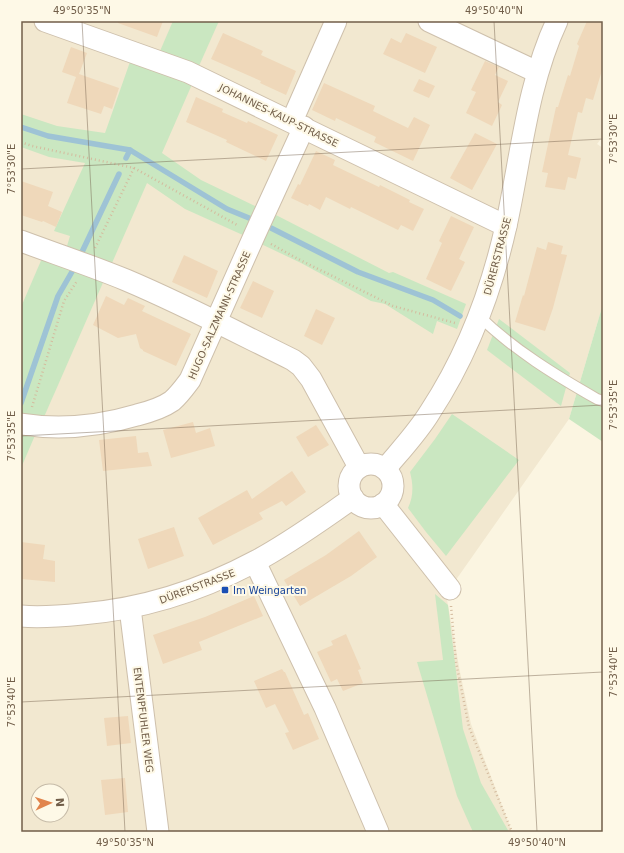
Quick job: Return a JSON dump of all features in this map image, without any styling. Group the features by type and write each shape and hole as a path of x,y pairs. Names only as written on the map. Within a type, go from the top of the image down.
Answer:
{"street":[{"name":"JOHANNES-KAUP-STRASSE","path":"45,21 188,72 506,226"},
{"name":"HUGO-SALZMANN-STRASSE","path":"25,425 56,427 101,423 153,411 170,402 182,392 190,380 254,234 298,124 336,21"},
{"path":"429,21 537,72"},
{"name":"DÜRERSTRASSE","path":"385,469 430,413 459,364 479,316 493,278 506,226 537,72 556,21"},
{"path":"21,241 87,264 127,280 293,360 301,366 311,379 359,467"},
{"path":"365,464 379,465 385,469 390,474 393,487 391,494 383,504 370,508 357,503 350,492 349,485 350,478 354,472 365,464"},
{"name":"DÜRERSTRASSE","path":"21,616 63,616 130,608 155,602 219,579 255,562 312,527 353,498"},
{"path":"383,504 450,589"},
{"path":"255,562 325,708 378,832"},
{"name":"ENTENPFUHLER WEG","path":"130,608 158,832"}],"lane":[{"path":"479,316 498,334 553,374 597,400 603,401"}],"path":[{"path":"25,425 64,300 87,264 134,168"},
{"path":"450,589 456,662 469,727 512,832"}],"shaded area":[{"path":"21,21 603,21 603,136 597,144 603,148 603,304 569,419 446,594 471,724 512,832 21,832"}],"green space":[{"path":"173,21 219,21 199,66 160,51"},
{"path":"131,59 193,82 162,153 201,180 257,207 245,236 185,209 147,183 112,263 67,246 70,236 54,231 85,163 49,157 21,147 21,114 57,126 105,133"},
{"path":"274,214 389,273 393,272 466,304 457,329 437,321 433,334 385,304 371,301 301,263 259,243"},
{"path":"43,256 105,278 44,417 21,414 21,307"},
{"path":"603,304 603,442 569,419"},
{"path":"499,319 570,373 561,406 487,350"},
{"path":"452,414 519,460 446,556 408,508 412,490 410,472"},
{"path":"21,431 36,433 21,468"},
{"path":"435,594 448,605 463,729 481,783 509,832 473,832 457,796 417,662 443,660"}],"building":[{"path":"118,21 163,21 157,37 118,23"},
{"path":"587,21 603,21 603,67 593,100 586,98 582,113 578,112 568,155 581,158 576,179 568,177 565,190 545,187 548,173 542,172 556,107 558,107 568,75 570,76 579,46 577,44"},
{"path":"223,33 263,51 261,55 296,71 286,95 260,83 261,81 211,59"},
{"path":"406,33 437,47 425,73 383,54 391,38 401,43"},
{"path":"71,47 87,53 79,74 119,88 112,109 104,106 101,114 67,103 76,77 62,72"},
{"path":"485,61 499,67 495,75 508,81 498,102 502,105 492,126 466,113 476,92 471,90"},
{"path":"419,79 435,86 429,98 413,91"},
{"path":"324,83 375,106 373,111 408,128 414,117 430,125 413,161 374,142 376,137 336,118 335,121 312,110"},
{"path":"196,97 223,109 222,112 247,123 248,121 278,135 266,161 226,142 227,140 186,122"},
{"path":"475,133 497,144 472,190 450,178"},
{"path":"316,151 335,160 333,165 379,187 380,185 424,209 413,231 401,225 398,230 351,207 350,209 326,197 320,210 309,204 308,206 291,198 298,184 300,185"},
{"path":"21,181 53,192 48,206 62,212 56,227 43,221 42,222 21,215"},
{"path":"451,216 474,227 459,259 465,262 451,291 426,279 442,243 439,241"},
{"path":"548,242 563,246 561,254 567,255 553,308 545,331 515,322 523,295 524,296 537,247 546,250"},
{"path":"184,255 218,271 207,298 172,282"},
{"path":"253,281 274,291 262,318 240,308"},
{"path":"106,296 124,305 128,298 145,306 142,311 191,334 176,366 143,351 140,348 136,334 118,338 93,325"},
{"path":"316,309 335,318 322,345 304,336"},
{"path":"193,422 196,433 210,428 215,446 171,458 163,430"},
{"path":"316,425 329,445 308,457 296,437"},
{"path":"136,436 138,453 148,452 152,466 103,471 99,440"},
{"path":"292,471 306,492 286,506 282,501 259,513 263,519 213,545 198,518 247,490 252,499"},
{"path":"174,527 184,556 148,569 138,539"},
{"path":"359,531 377,557 351,576 300,606 284,580 326,555"},
{"path":"21,542 45,545 43,559 55,561 55,582 21,579"},
{"path":"254,596 263,616 199,642 202,650 163,664 153,635 205,617"},
{"path":"346,634 361,669 358,670 363,683 343,691 337,679 331,682 317,652 333,645 331,641"},
{"path":"282,669 285,672 304,715 308,713 319,739 293,750 285,733 289,732 275,704 266,708 254,681"},
{"path":"128,716 131,743 107,746 104,718"},
{"path":"125,778 128,812 105,815 101,780"}],"waterway":[{"path":"21,127 48,136 130,150 227,209 249,218"},
{"path":"126,158 130,150"},
{"path":"82,252 119,174"},
{"path":"271,228 358,272 433,300 460,316"},
{"path":"21,403 58,296 73,270"}],"place":[{"name":"Im Weingarten","path":"225,590"}]}
